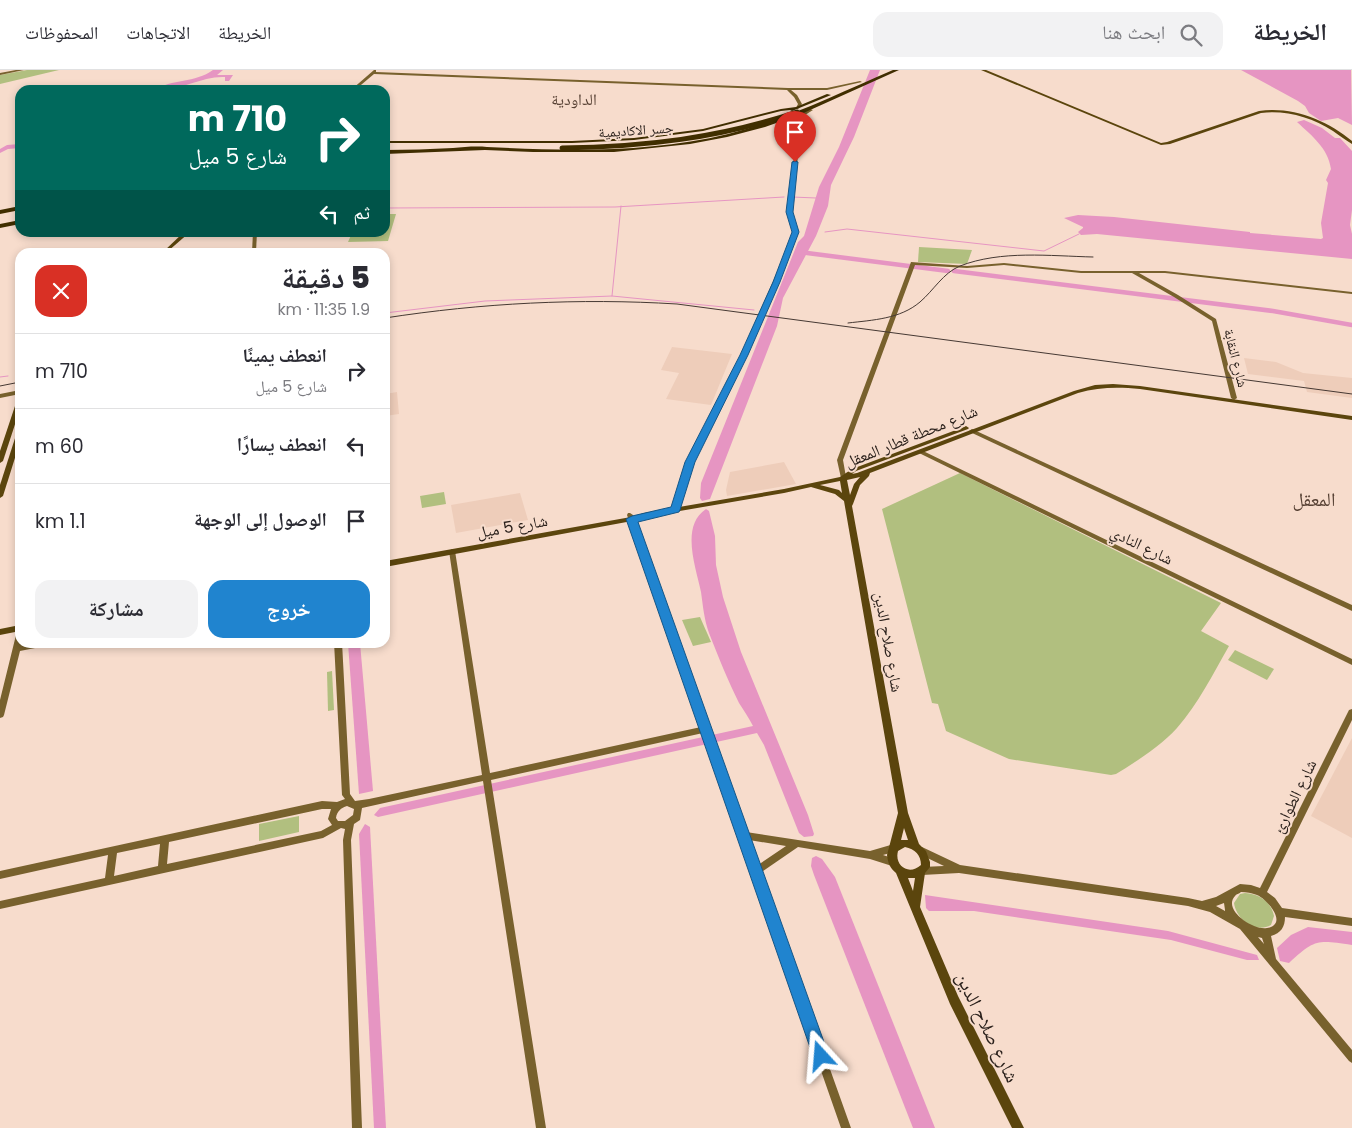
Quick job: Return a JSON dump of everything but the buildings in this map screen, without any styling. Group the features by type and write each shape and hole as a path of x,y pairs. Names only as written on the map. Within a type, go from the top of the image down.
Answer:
{"highway":[{"path":"882,75 889,70"},
{"path":"796,109 897,70"},
{"path":"390,152 483,148 556,151 659,146 727,135 792,117 811,110 862,82"},
{"path":"390,142 572,142 653,138 719,127 784,109 796,109 832,98"},
{"name":"جسر الاكاديمية","path":"483,148 631,146 692,139 744,129 796,109"},
{"path":"719,127 718,132 727,135"},
{"path":"653,138 659,146"},
{"name":"جسر الاكاديمية","path":"478,141 562,147"},
{"path":"0,212 15,209"},
{"path":"0,226 15,223"}],"main road":[{"path":"983,70 1160,143 1260,112 1273,110 1307,118 1338,133 1352,143"},
{"path":"988,70 1160,143"},
{"path":"170,248 182,237"},
{"name":"شارع محطة قطار المعقل","path":"843,477 873,463 1069,390 1091,384 1123,382 1352,416"},
{"name":"شارع محطة قطار المعقل","path":"843,477 871,471 1076,392 1107,385 1352,416"},
{"path":"0,461 15,415"},
{"path":"0,496 15,448"},
{"path":"848,505 857,484 871,471"},
{"name":"شارع 5 ميل","path":"390,558 675,510 843,477"},
{"name":"شارع صلاح الدين","path":"843,477 903,813 919,848"},
{"path":"810,485 841,494 848,505"},
{"name":"شارع 5 ميل","path":"390,563 631,517"},
{"path":"0,627 15,625"},
{"path":"0,632 15,629"},
{"name":"شارع صلاح الدين","path":"894,848 903,813"},
{"path":"904,843 919,848 926,862 921,871 912,874 900,871 892,862 894,848 904,843"},
{"name":"شارع صلاح الدين","path":"900,871 954,1000 1018,1128"},
{"name":"شارع صلاح الدين","path":"917,914 916,898 921,871"}],"street":[{"path":"0,72 7,70"},
{"path":"0,72 22,70"},
{"path":"359,85 374,72 788,89 827,89 862,82"},
{"path":"788,89 798,99 800,104 796,109"},
{"path":"675,510 690,462 744,355 796,232 789,212 796,152 802,115 811,110"},
{"path":"792,117 797,119 785,212 786,220 794,235"},
{"path":"843,477 840,460 913,263 967,267 1004,264 1074,272 1165,272 1352,293"},
{"name":"شارع النقابة","path":"1132,272 1212,318 1216,323 1234,398"},
{"path":"0,396 15,393"},
{"path":"972,431 1352,608"},
{"name":"شارع النادي","path":"921,452 1352,662"},
{"path":"631,517 846,1128"},
{"path":"452,551 541,1128"},
{"path":"0,714 17,649 22,648"},
{"path":"338,648 346,795 333,812 332,819 344,825"},
{"name":"شارع الطوارئ","path":"1262,893 1352,712"},
{"path":"0,875 322,805 369,803 706,729"},
{"path":"346,795 354,804 358,814"},
{"path":"0,905 323,834 344,825 369,803"},
{"path":"344,825 347,840 357,1128"},
{"path":"743,835 870,855 892,862"},
{"path":"162,870 165,839"},
{"path":"756,871 797,843"},
{"path":"870,855 894,848"},
{"path":"919,848 959,869"},
{"path":"109,881 113,850"},
{"path":"921,871 959,869 1203,905 1252,931 1266,934 1277,929 1280,918 1275,905 1255,889 1240,888 1218,901 1203,905"},
{"path":"1230,894 1228,900 1229,908 1241,925 1352,1058"},
{"path":"1279,912 1352,922"},
{"path":"1266,934 1272,962"}],"shaded area":[{"path":"214,70 223,70 217,75 233,75 229,81 225,81 225,77 217,77 186,85 176,85 203,77"},
{"path":"870,70 880,70 854,137 831,185 828,206 816,236 783,298 777,326 710,499 702,501 700,498 701,483 798,242 804,236 819,187 839,147"},
{"path":"1241,70 1351,70 1352,125 1338,118 1321,121 1309,113 1305,106 1298,101"},
{"path":"1304,120 1322,128 1335,138 1340,138 1352,151 1352,210 1350,225 1352,259 1097,234 1081,235 1078,232 1083,227 1064,218 1078,215 1114,217 1250,233 1321,239 1323,238 1321,223 1328,183 1326,180 1331,169 1323,149 1314,137 1297,122"},
{"path":"672,347 732,354 711,405 666,399 679,373 661,370"},
{"path":"1244,358 1276,362 1303,373 1352,378 1352,398 1307,392 1304,381 1248,374"},
{"path":"397,392 399,414 390,415 390,393"},
{"path":"784,462 796,484 727,496 726,490 730,472"},
{"path":"520,493 528,520 456,533 451,505"},
{"path":"706,509 709,511 715,536 716,565 723,597 741,652 808,815 813,836 804,837 799,833 764,745 757,733 378,817 374,815 380,808 753,726 731,686 709,633 705,618 692,548 692,536 698,516"},
{"path":"348,648 360,648 373,791 359,794"},
{"path":"1352,738 1352,838 1311,816"},
{"path":"365,824 370,827 386,1128 374,1128 359,834"},
{"path":"816,856 822,859 835,877 935,1128 913,1128 814,875 811,866 812,858"},
{"path":"925,895 1168,931 1257,955 1259,960 1247,960 1171,940 974,911 929,911 926,908"},
{"path":"1308,927 1352,932 1352,945 1331,942 1317,943 1305,949 1289,963 1280,961 1277,948 1291,935"}],"green space":[{"path":"27,70 59,70 0,84 0,75"},
{"path":"390,214 396,214 390,234"},
{"path":"350,237 389,237 388,241 348,242"},
{"path":"919,247 972,250 967,264 918,262"},
{"path":"960,473 1221,603 1201,631 1229,646 1205,688 1185,719 1171,735 1116,774 1111,775 1009,759 946,731 938,704 932,703 882,509"},
{"path":"444,492 446,504 422,508 420,496"},
{"path":"700,617 711,642 693,646 682,620"},
{"path":"1235,650 1274,669 1267,680 1228,660"},
{"path":"332,671 334,710 328,711 327,672"},
{"path":"299,816 299,832 259,841 259,824"},
{"path":"1245,893 1260,897 1267,902 1274,916 1271,925 1259,928 1242,919 1234,903 1240,894"}],"waterway":[{"path":"172,85 195,81 210,75 216,70"},
{"path":"0,151 7,147 15,146"},
{"path":"621,207 784,197"},
{"path":"792,197 816,198"},
{"path":"390,208 621,207"},
{"path":"612,296 621,207"},
{"path":"825,232 847,229 1044,251 1079,234"},
{"path":"807,253 948,271"},
{"path":"954,271 1273,311 1352,325"},
{"path":"390,312 485,301 612,296"},
{"path":"612,296 754,310"},
{"path":"0,377 8,376"}],"railway":[{"path":"848,323 886,318 904,312 920,302 954,269 976,261 1026,255 1093,257"},
{"path":"390,317 494,305 531,303 640,302 677,304 1352,394"},
{"path":"0,386 15,383"}],"district":[{"name":"الداودية","path":"574,99"},
{"name":"المعقل","path":"1314,499"}],"route":[{"path":"795,162 789,212 796,232 785,262 744,355 690,462 675,510 632,519 821,1056"}]}
